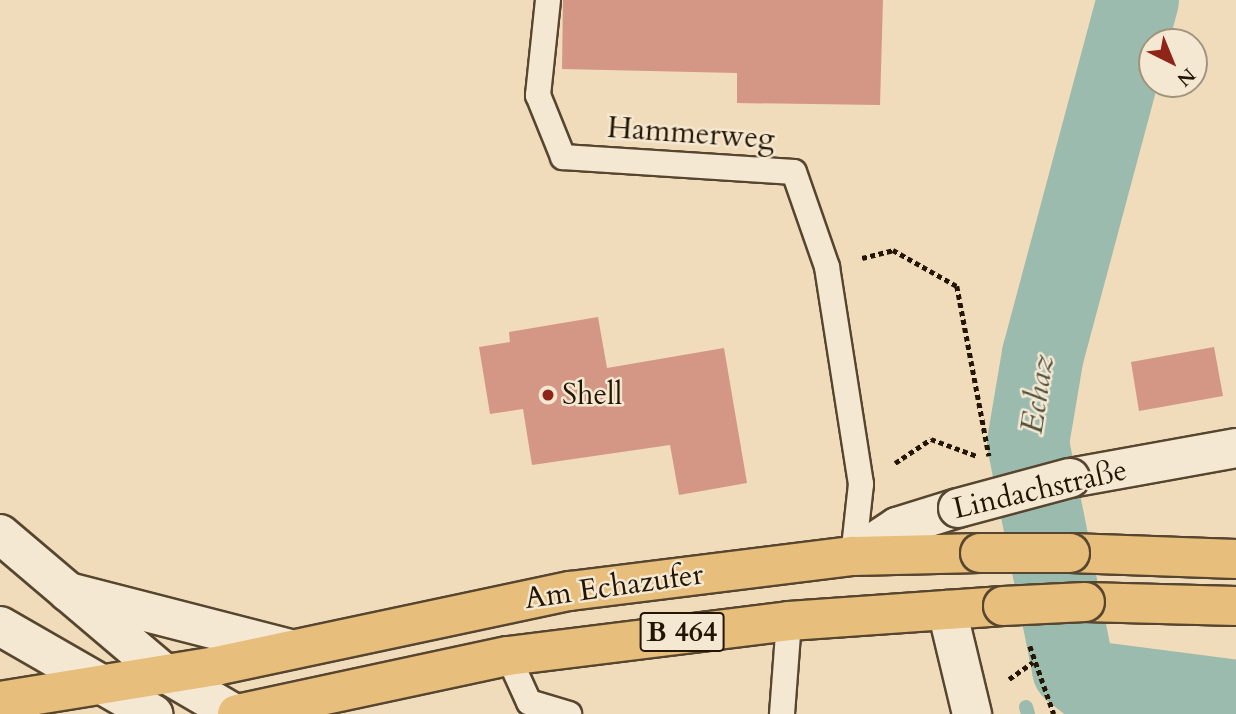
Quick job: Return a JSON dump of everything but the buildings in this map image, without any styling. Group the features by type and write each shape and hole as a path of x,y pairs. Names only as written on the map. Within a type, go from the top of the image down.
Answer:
{"main road":[{"name":"Am Echazufer","path":"0,703 290,649 570,591 853,556 1070,553 1236,559"},
{"name":"Am Echazufer","path":"236,714 508,656 789,621 1085,602 1236,606"}],"street":[{"name":"Lindachstraße","path":"853,556 897,527 958,508 1070,478 1236,448"},
{"path":"0,534 163,672 236,714"},
{"path":"68,592 290,649"},
{"path":"947,610 972,714"},
{"path":"0,626 94,685 153,714"},
{"path":"0,703 18,714"}],"lane":[{"name":"Hammerweg","path":"548,0 538,95 563,157 794,172 827,267 861,484 853,556"},
{"path":"782,714 789,621"},
{"path":"508,656 529,702 569,714"}],"path":[{"path":"827,267 893,250 957,286 989,455"},
{"path":"891,466 931,439 976,456"},
{"path":"1020,667 1033,662 1054,714"}],"water":[{"path":"1043,354 1043,445 1016,446 1033,373"}],"waterway":[{"name":"Echaz","path":"1138,0 1043,354 1028,443 1073,669 1090,682 1236,701"},
{"path":"1026,707 1028,714"}],"place":[{"name":"Shell","path":"548,395"}]}
